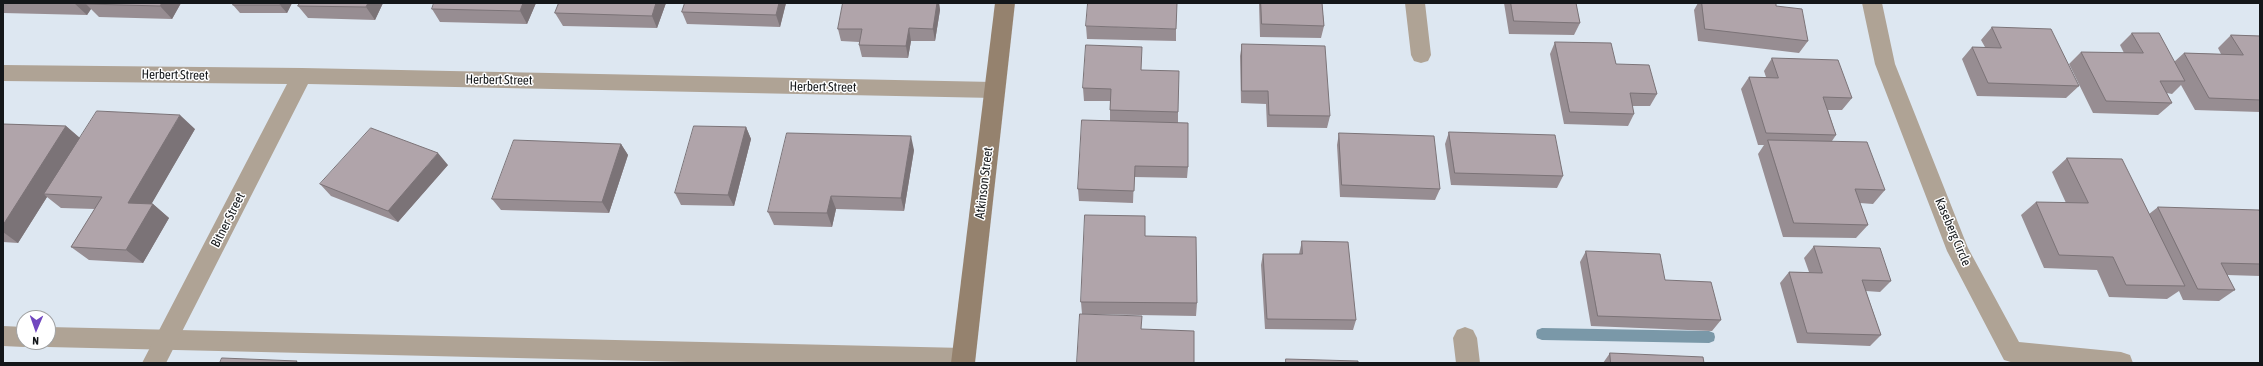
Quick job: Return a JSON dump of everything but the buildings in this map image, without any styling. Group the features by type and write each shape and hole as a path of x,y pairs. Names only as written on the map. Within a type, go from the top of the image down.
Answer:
{"street":[{"name":"Atkinson Street","path":"963,361 994,90 1006,3"},
{"path":"1415,3 1421,55"},
{"name":"Kaseberg Circle","path":"1872,3 1885,64 1958,250 2012,352 2121,363"},
{"name":"Herbert Street","path":"3,73 302,76 994,90"},
{"name":"Bitner Street","path":"154,363 302,76"},
{"path":"1465,338 1468,363"}],"lane":[{"path":"3,336 16,337"},
{"path":"56,337 963,361"}],"waterway":[{"path":"1542,334 1709,337"}]}
